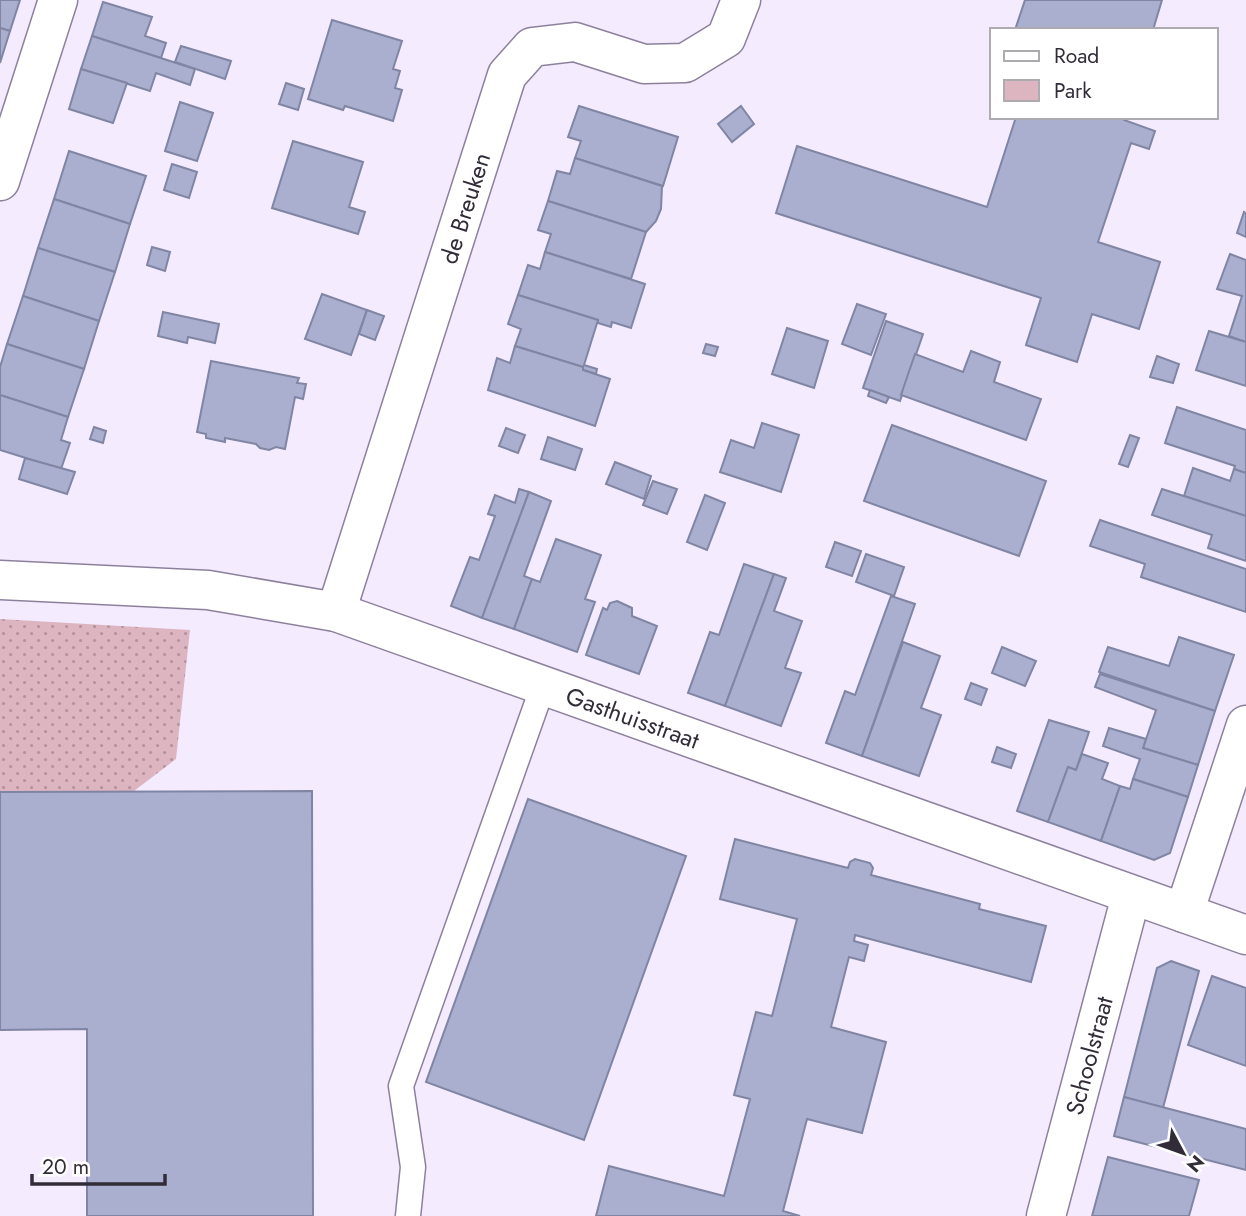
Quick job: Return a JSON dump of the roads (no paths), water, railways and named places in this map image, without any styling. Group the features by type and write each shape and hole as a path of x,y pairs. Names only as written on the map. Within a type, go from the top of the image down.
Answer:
{"street":[{"path":"0,181 58,0"},
{"name":"de Breuken","path":"336,612 508,75 532,47 575,42 644,64 685,63 726,38 741,0"},
{"name":"Gasthuisstraat","path":"0,580 208,590 336,612 1246,935"},
{"path":"1184,913 1246,725"},
{"name":"Schoolstraat","path":"1046,1216 1131,896"}],"lane":[{"path":"408,1216 413,1167 401,1086 544,687"}]}
